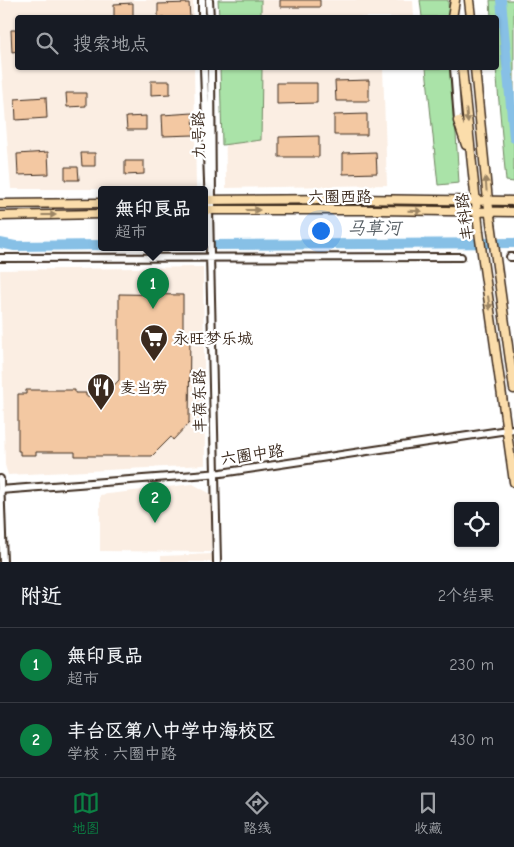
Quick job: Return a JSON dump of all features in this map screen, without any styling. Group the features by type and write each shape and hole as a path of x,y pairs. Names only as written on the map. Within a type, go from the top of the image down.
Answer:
{"main road":[{"path":"452,15 455,0"},
{"path":"455,0 458,15"},
{"path":"469,0 471,15"},
{"name":"丰科路","path":"462,70 479,232 510,429 514,482"},
{"name":"丰科路","path":"475,70 489,212 514,389"},
{"path":"458,121 471,162"},
{"name":"六圈西路","path":"208,200 514,201"},
{"path":"0,204 98,203"},
{"name":"六圈西路","path":"208,210 514,212"},
{"path":"0,216 98,214"}],"street":[{"path":"202,0 202,15"},
{"path":"209,0 210,15"},
{"name":"九号路","path":"204,70 208,186"},
{"name":"九号路","path":"208,200 211,70"},
{"path":"454,70 458,121"},
{"name":"丰葆东路","path":"208,219 210,238 217,562"},
{"path":"0,258 210,256 461,257"},
{"name":"六圈中路","path":"0,490 214,473 510,429"},
{"path":"0,479 3,562"}],"shaded area":[{"path":"0,0 193,0 193,15 15,15 15,70 194,70 196,186 98,186 98,189 11,189 0,47"},
{"path":"225,0 413,0 414,15 225,15"},
{"path":"225,70 383,70 387,185 226,188"},
{"name":"永旺梦乐城","path":"203,267 205,465 8,475 5,465 0,270"},
{"path":"193,484 211,494 211,552 100,551 100,495"},
{"path":"213,554 213,562 161,562 161,556"}],"green space":[{"path":"218,0 261,0 261,15 219,15"},
{"path":"420,0 448,0 449,15 422,15"},
{"path":"490,0 514,0 514,182 506,181 496,70 499,70 499,15 491,15"},
{"path":"220,70 262,70 261,140 222,145"},
{"path":"426,70 452,70 459,183 438,185"}],"building":[{"path":"280,0 320,0 320,7 280,7"},
{"path":"133,3 133,15 114,15 114,4"},
{"path":"189,3 190,15 158,15 158,4"},
{"path":"11,30 15,30 15,52 12,52"},
{"path":"369,80 369,101 336,101 335,81"},
{"path":"151,81 170,81 170,94 151,95"},
{"path":"277,83 317,83 317,103 277,104"},
{"path":"66,93 86,93 86,106 67,107"},
{"path":"46,97 47,118 16,120 15,99"},
{"path":"193,113 194,135 163,136 162,115"},
{"path":"367,114 367,135 334,135 334,115"},
{"path":"146,116 146,130 127,130 126,117"},
{"path":"319,136 319,157 279,157 279,137"},
{"path":"48,152 49,174 18,175 17,154"},
{"path":"376,152 377,173 343,174 343,153"},
{"path":"81,153 95,153 95,166 82,166"},
{"path":"125,161 144,161 144,174 125,175"},
{"path":"65,167 78,167 79,180 65,180"},
{"name":"永旺梦乐城","path":"119,294 183,295 183,334 190,334 189,423 173,440 171,437 152,456 75,456 75,452 36,452 36,455 20,455 20,451 18,451 18,394 26,394 26,390 75,390 75,393 86,393 86,396 104,396 119,380"}],"waterway":[{"path":"501,0 514,138"},
{"name":"马草河","path":"0,243 15,246 98,245"},
{"name":"马草河","path":"208,245 514,243"}],"place":[{"name":"無印良品","path":"153,309"},
{"name":"永旺梦乐城","path":"154,362"},
{"name":"麦当劳","path":"101,411"},
{"name":"丰台区第八中学中海校区","path":"155,523"}]}
